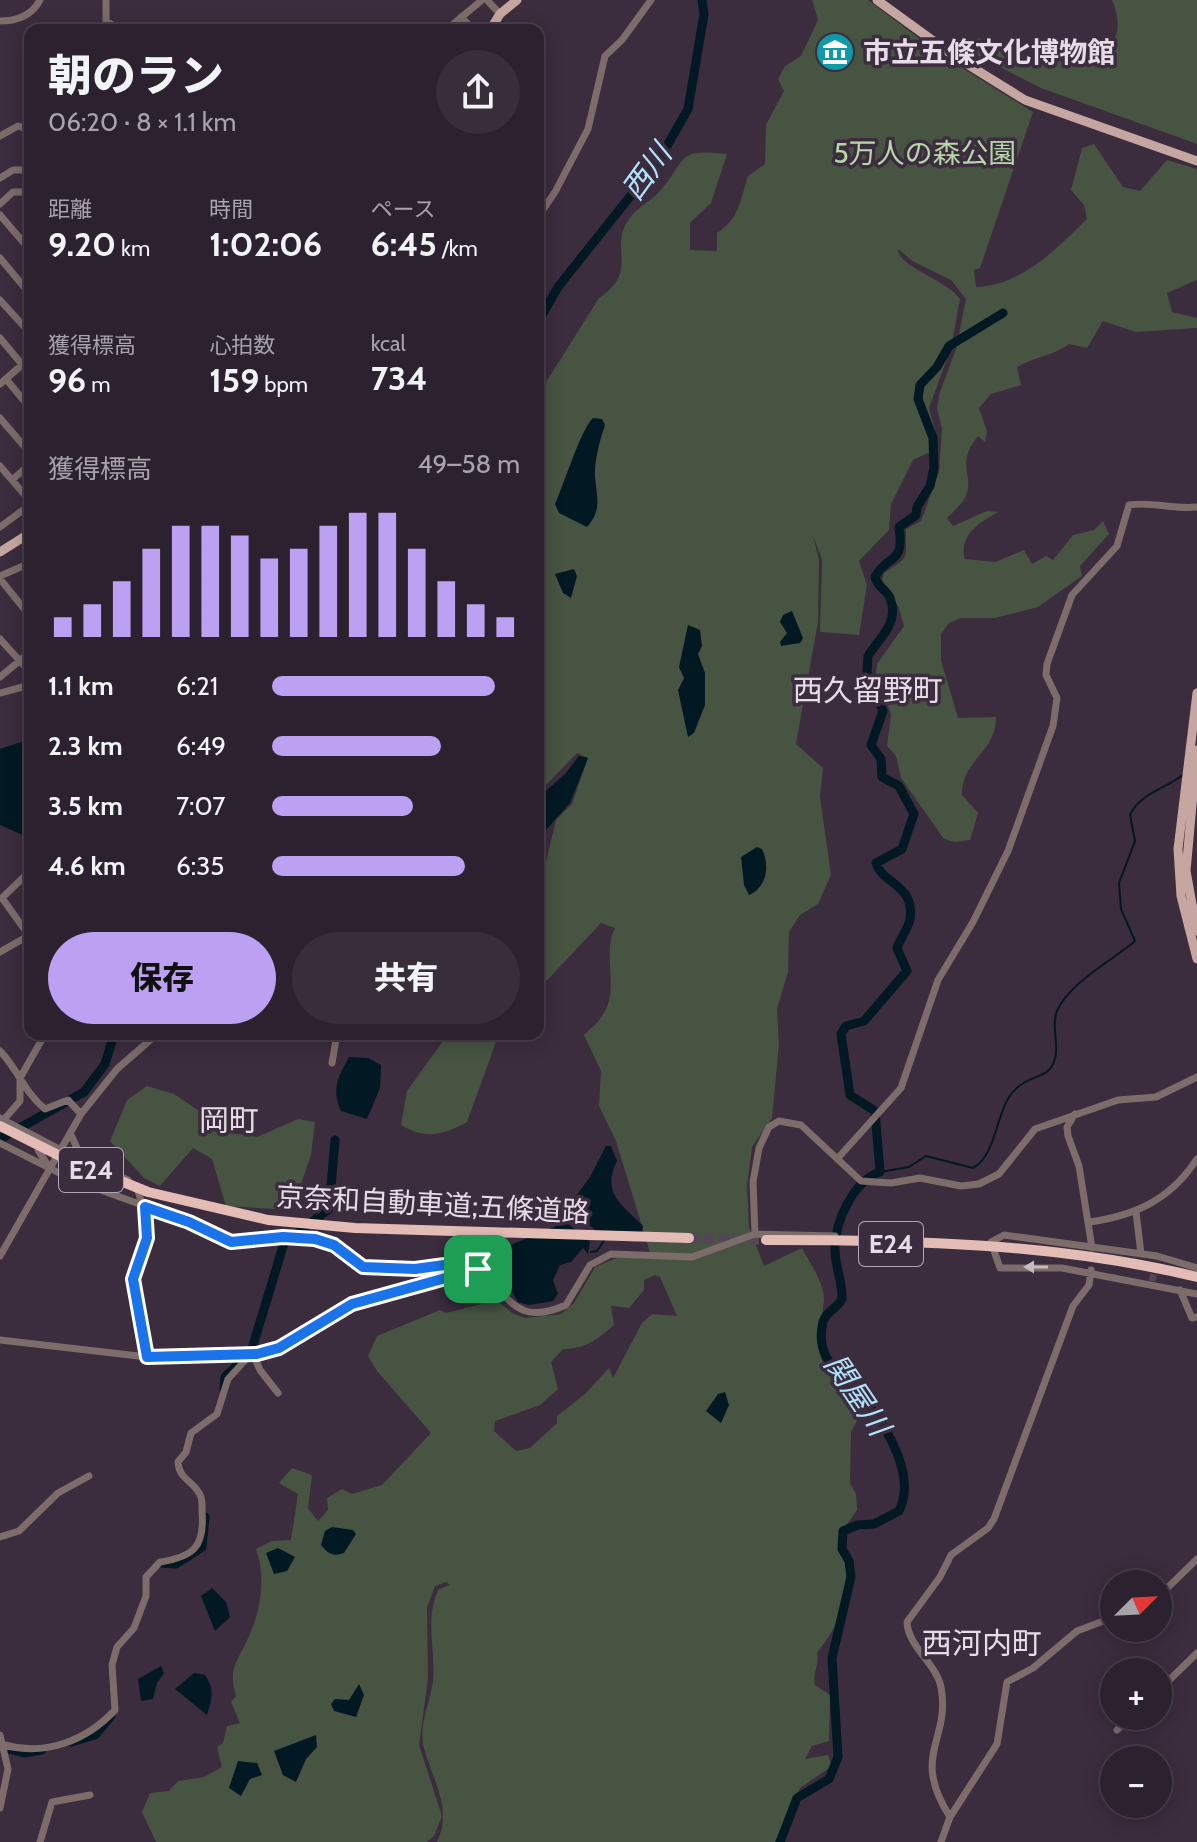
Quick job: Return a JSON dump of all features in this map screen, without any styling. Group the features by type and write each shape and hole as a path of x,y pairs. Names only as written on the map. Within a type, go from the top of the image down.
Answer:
{"highway":[{"name":"京奈和自動車道;五條道路","path":"1,1122 94,1171 187,1204 268,1220 355,1228 689,1238"},
{"name":"E24","path":"765,1237 782,1240 995,1245 1109,1259 1197,1277"}],"main road":[{"path":"494,24 500,14 517,0"},
{"path":"877,0 988,79 1025,100 1192,159"},
{"path":"0,552 24,537"},
{"path":"1197,693 1188,796 1186,871 1197,931"},
{"path":"1197,750 1179,871 1197,959"}],"street":[{"path":"0,21 14,20 35,10 40,0"},
{"path":"106,0 106,21 111,24"},
{"path":"453,24 485,0 500,14"},
{"path":"544,208 588,129 605,56 622,40 651,0"},
{"path":"461,17 468,24"},
{"path":"0,136 18,126 24,128"},
{"path":"0,178 13,170 24,170"},
{"path":"0,204 13,192 24,192"},
{"path":"0,215 24,243"},
{"path":"0,258 24,287"},
{"path":"0,300 24,326"},
{"path":"0,338 24,367"},
{"path":"22,365 3,382 24,402"},
{"path":"0,418 24,446"},
{"path":"0,466 24,495"},
{"path":"12,480 24,469"},
{"path":"838,1158 901,1088 938,980 979,911 1028,799 1048,744 1056,708 1057,698 1046,675 1047,664 1072,595 1117,546 1129,505 1145,502 1172,510 1197,507"},
{"path":"0,515 4,525 24,508"},
{"path":"24,566 0,577 24,608"},
{"path":"0,639 24,665"},
{"path":"0,677 24,657"},
{"path":"0,693 24,687"},
{"path":"24,877 2,898 24,929"},
{"path":"0,952 24,939"},
{"path":"42,1040 20,1078 20,1101 1,1122 16,1126 63,1151"},
{"path":"0,1256 63,1151 81,1114 117,1069 150,1040"},
{"path":"332,1063 336,1040"},
{"path":"0,1051 20,1078 26,1093 45,1109 68,1100 81,1114"},
{"path":"755,1234 753,1182 759,1148 769,1127 786,1120 794,1121 861,1181 891,1183 920,1178 961,1186 979,1184 999,1174 1035,1129 1118,1100 1156,1097 1197,1077"},
{"path":"1075,1114 1067,1127 1068,1136 1079,1166 1092,1248"},
{"path":"71,1135 83,1161 128,1180 141,1194 147,1238 133,1279 147,1357"},
{"path":"37,1137 38,1150 50,1169"},
{"path":"0,1143 50,1169 189,1222 231,1242 315,1239 334,1245 363,1267 401,1270 468,1264 478,1269 518,1310 541,1315 566,1305 590,1265 611,1254 692,1257 755,1234 765,1237 924,1238 995,1245"},
{"path":"1090,1222 1136,1212 1177,1187 1197,1159"},
{"path":"1136,1212 1141,1254"},
{"path":"995,1245 1004,1235 1141,1254 1197,1268"},
{"path":"995,1245 1000,1268 1053,1267 1197,1294"},
{"path":"459,1272 468,1264"},
{"path":"0,1340 147,1357 248,1354 279,1348 352,1304 478,1269"},
{"path":"950,1817 930,1779 941,1708 940,1683 913,1640 907,1622 951,1555 988,1528 994,1519 1073,1306 1092,1273"},
{"path":"1183,1290 1192,1318 1197,1317"},
{"path":"248,1354 278,1393"},
{"path":"5,1749 25,1750 71,1741 96,1731 115,1710 112,1665 117,1647 134,1628 146,1596 146,1577 160,1562 175,1562 200,1544 204,1533 200,1493 179,1470 188,1439 217,1414 228,1379 248,1354"},
{"path":"0,1537 19,1531 58,1493 89,1476"},
{"path":"1172,1583 1197,1559"},
{"path":"941,1842 950,1817 997,1744 1007,1682 1033,1668 1077,1631 1100,1622"},
{"path":"1172,1677 1197,1653"},
{"path":"0,1735 8,1778 0,1808"},
{"path":"40,1842 52,1802 90,1795"}],"green space":[{"name":"5万人の森公園","path":"812,0 868,0 940,54 1033,112 980,268 974,270 976,287 993,285 1023,273 1050,254 1087,219 1084,205 1071,190 1082,148 1094,144 1123,187 1140,191 1167,160 1197,169 1197,280 1167,293 1172,312 1197,318 1197,328 1136,332 1103,321 1087,348 1069,344 1017,367 1021,385 991,394 979,408 987,431 985,442 978,436 971,446 966,463 968,490 963,501 947,518 953,526 987,511 998,512 967,537 965,559 995,562 1024,550 1032,564 1046,556 1053,560 1073,535 1094,530 1103,521 1109,534 1080,566 1082,576 1038,607 995,618 961,618 949,623 941,634 941,660 958,718 996,717 991,740 967,772 963,783 962,795 978,813 970,840 955,842 944,839 901,778 896,756 887,746 891,714 876,675 877,664 904,626 899,608 882,580 884,573 905,556 906,529 921,521 939,472 942,429 937,409 939,395 956,349 966,299 951,280 912,261 898,249 906,262 944,285 960,299 951,348 929,408 936,434 930,452 913,460 891,504 889,530 859,561 867,585 859,635 820,632 822,560 813,535 819,560 818,622 796,744 823,768 820,797 831,875 818,904 800,915 789,932 788,972 777,1009 779,1044 772,1118 752,1147 747,1185 749,1227 764,1266 802,1248 823,1293 818,1337 822,1360 833,1378 878,1425 877,1432 869,1419 859,1416 851,1432 850,1483 856,1494 857,1510 838,1537 847,1569 848,1592 836,1625 817,1653 815,1685 830,1695 829,1741 812,1746 805,1759 828,1755 832,1766 800,1788 775,1842 437,1842 443,1818 442,1806 424,1748 422,1731 434,1670 432,1611 439,1589 450,1585 446,1582 435,1586 427,1608 428,1678 419,1745 442,1816 434,1836 427,1842 156,1842 142,1812 150,1793 169,1791 178,1781 204,1777 222,1767 217,1747 223,1743 227,1726 240,1723 231,1702 236,1696 233,1678 235,1664 253,1626 259,1604 261,1570 256,1549 272,1541 291,1540 298,1494 279,1483 292,1468 312,1475 308,1508 318,1521 328,1510 327,1498 342,1489 352,1494 382,1485 431,1433 377,1371 368,1356 377,1336 440,1310 446,1313 497,1300 512,1313 525,1318 561,1314 574,1303 595,1267 619,1257 652,1259 616,1141 599,1106 601,1071 584,1035 607,1006 611,984 611,938 615,928 601,923 544,984 544,870 556,820 572,804 588,758 577,753 544,787 544,385 599,298 618,279 622,260 621,242 630,217 659,192 684,158 690,155 727,154 711,203 690,223 690,250 717,251 717,233 735,215 748,176 765,164 766,125 784,91 778,79 785,66 801,56 818,20","holes":["655,1275 660,1277 677,1316 652,1314 642,1323 613,1378 609,1368 585,1394 557,1416 557,1423 530,1448 516,1451 494,1431 495,1421 540,1405 558,1389 551,1362 563,1349 590,1343 614,1325 611,1306 629,1308 644,1290 644,1280"]},
{"path":"1112,0 1197,0 1197,144 1041,88 965,49 979,38 997,47 1047,59 1095,55 1111,44 1118,26"},
{"path":"444,1040 498,1040 467,1122 442,1133 410,1130 401,1125 407,1091"},
{"path":"147,1086 174,1094 232,1133 257,1137 298,1119 315,1122 311,1155 292,1210 226,1206 212,1159 193,1148 160,1186 144,1178 110,1141 127,1100"}],"water":[{"path":"593,418 602,419 605,425 595,464 597,510 587,527 559,513 555,504 578,445"},
{"path":"574,569 577,576 571,598 563,593 555,574"},
{"path":"792,611 803,638 800,643 781,646 780,642 787,633 780,622 783,615"},
{"path":"688,625 700,630 702,646 698,654 705,673 705,705 694,733 688,737 678,690 684,678 679,667"},
{"path":"24,741 24,835 0,825 0,749"},
{"path":"579,756 588,758 570,803 544,832 544,793"},
{"path":"757,847 762,849 764,856 765,875 760,887 749,895 744,885 741,857"},
{"path":"349,1057 368,1058 381,1065 380,1088 367,1119 341,1111 336,1097 337,1084"},
{"path":"606,1146 611,1146 617,1161 612,1172 613,1191 622,1206 643,1226 640,1241 607,1240 568,1207 590,1177"},
{"path":"566,1222 590,1242 588,1254 583,1248 571,1262 560,1265 553,1280 558,1294 553,1301 529,1305 518,1302 492,1256 503,1248"},
{"path":"725,1392 729,1405 721,1423 706,1411 718,1394"},
{"path":"332,1527 353,1530 356,1534 344,1553 331,1554 321,1545 325,1531"},
{"path":"278,1548 295,1557 287,1571 274,1574 266,1553"},
{"path":"212,1588 226,1602 230,1617 215,1631 201,1596"},
{"path":"161,1666 164,1673 157,1683 153,1699 141,1701 138,1679"},
{"path":"194,1673 205,1675 210,1685 207,1715 175,1689"},
{"path":"359,1684 364,1695 356,1717 334,1711 331,1704 335,1699 349,1700"},
{"path":"316,1735 317,1747 306,1759 296,1782 283,1775 274,1751"},
{"path":"238,1761 257,1763 262,1775 250,1779 241,1796 229,1788"}],"waterway":[{"name":"西川","path":"544,312 558,287 659,160 688,109 704,14 702,0"},
{"name":"関屋川","path":"780,1842 797,1798 829,1779 838,1757 832,1658 851,1577 849,1561 842,1549 843,1531 857,1525 874,1524 899,1511 903,1498 902,1469 892,1441 868,1404 827,1359 821,1336 824,1318 842,1299 835,1250 842,1216 854,1193 880,1172 875,1111 850,1095 841,1034 846,1026 864,1021 907,971 897,948 910,919 908,899 876,863 902,849 914,814 899,786 882,777 881,759 871,745 883,711 867,673 868,656 887,630 892,615 890,598 875,577 897,554 900,548 899,527 916,515 917,507 930,486 934,468 933,438 918,399 920,385 937,367 949,346 1003,313"},
{"path":"880,1172 909,1167 926,1156 973,1168 986,1155 1009,1097 1021,1084 1044,1074 1052,1066 1056,1052 1055,1017 1063,1000 1082,981 1135,941 1121,909 1119,883 1135,841 1130,815 1140,801 1184,774"},
{"name":"西川","path":"0,1139 84,1092 105,1064 112,1040"},
{"path":"224,1389 225,1377 251,1352 284,1243 329,1209 335,1140"},
{"path":"591,1252 597,1251 605,1239"},
{"path":"161,1563 176,1564 202,1547 205,1517"},
{"path":"71,1742 95,1735 111,1716"},
{"path":"5,1748 24,1753 42,1750"}],"tunnel":[{"path":"689,1238 766,1240"},
{"path":"1152,1281 1157,1260"}],"place":[{"name":"市立五條文化博物館","path":"835,52"}],"district":[{"name":"西久留野町","path":"868,691"},
{"name":"岡町","path":"229,1121"},
{"name":"西河内町","path":"982,1644"}],"route":[{"path":"145,1207 189,1222 231,1242 247,1243 283,1237 327,1242 363,1267 401,1270 468,1264 478,1269 364,1299 279,1348 250,1355 147,1357 133,1279 147,1238 149,1225 145,1207"}]}
